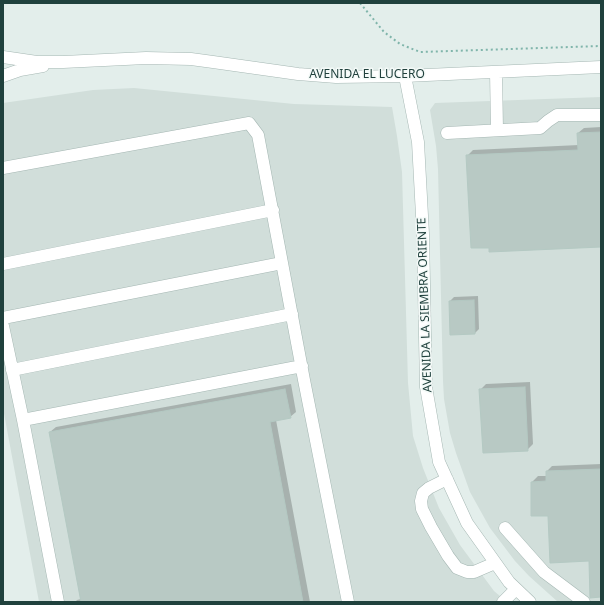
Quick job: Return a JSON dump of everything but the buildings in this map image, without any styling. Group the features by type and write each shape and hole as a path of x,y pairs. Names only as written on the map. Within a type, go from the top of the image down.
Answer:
{"street":[{"name":"AVENIDA EL LUCERO","path":"3,57 37,62 169,58 213,62 314,76 358,77 601,68"},
{"name":"AVENIDA EL LUCERO","path":"3,76 20,70 63,62"},
{"path":"496,72 497,130"},
{"name":"AVENIDA LA SIEMBRA ORIENTE","path":"405,76 418,142 423,234 426,388 439,462 467,523 509,582 530,602"},
{"path":"447,133 540,128 557,115 601,115"},
{"path":"3,168 249,123 258,135 348,602"},
{"path":"3,264 273,210"},
{"path":"3,318 282,263"},
{"path":"12,370 292,314"},
{"path":"3,326 23,420 58,602"},
{"path":"23,420 302,366"},
{"path":"447,479 429,488 423,493 421,501 422,509 431,527 457,568 466,572 474,572 495,563"},
{"path":"505,528 544,572 584,602"},
{"path":"503,602 516,589"}],"path":[{"path":"360,3 384,32 400,44 420,52 601,46"}],"shaded area":[{"path":"134,88 294,104 392,107 402,172 408,383 413,436 423,468 439,508 460,545 494,591 507,602 39,602 3,408 3,103 93,90"},
{"path":"601,97 601,602 558,602 515,561 490,528 470,492 450,433 444,399 443,381 438,169 430,110 435,103"}]}
